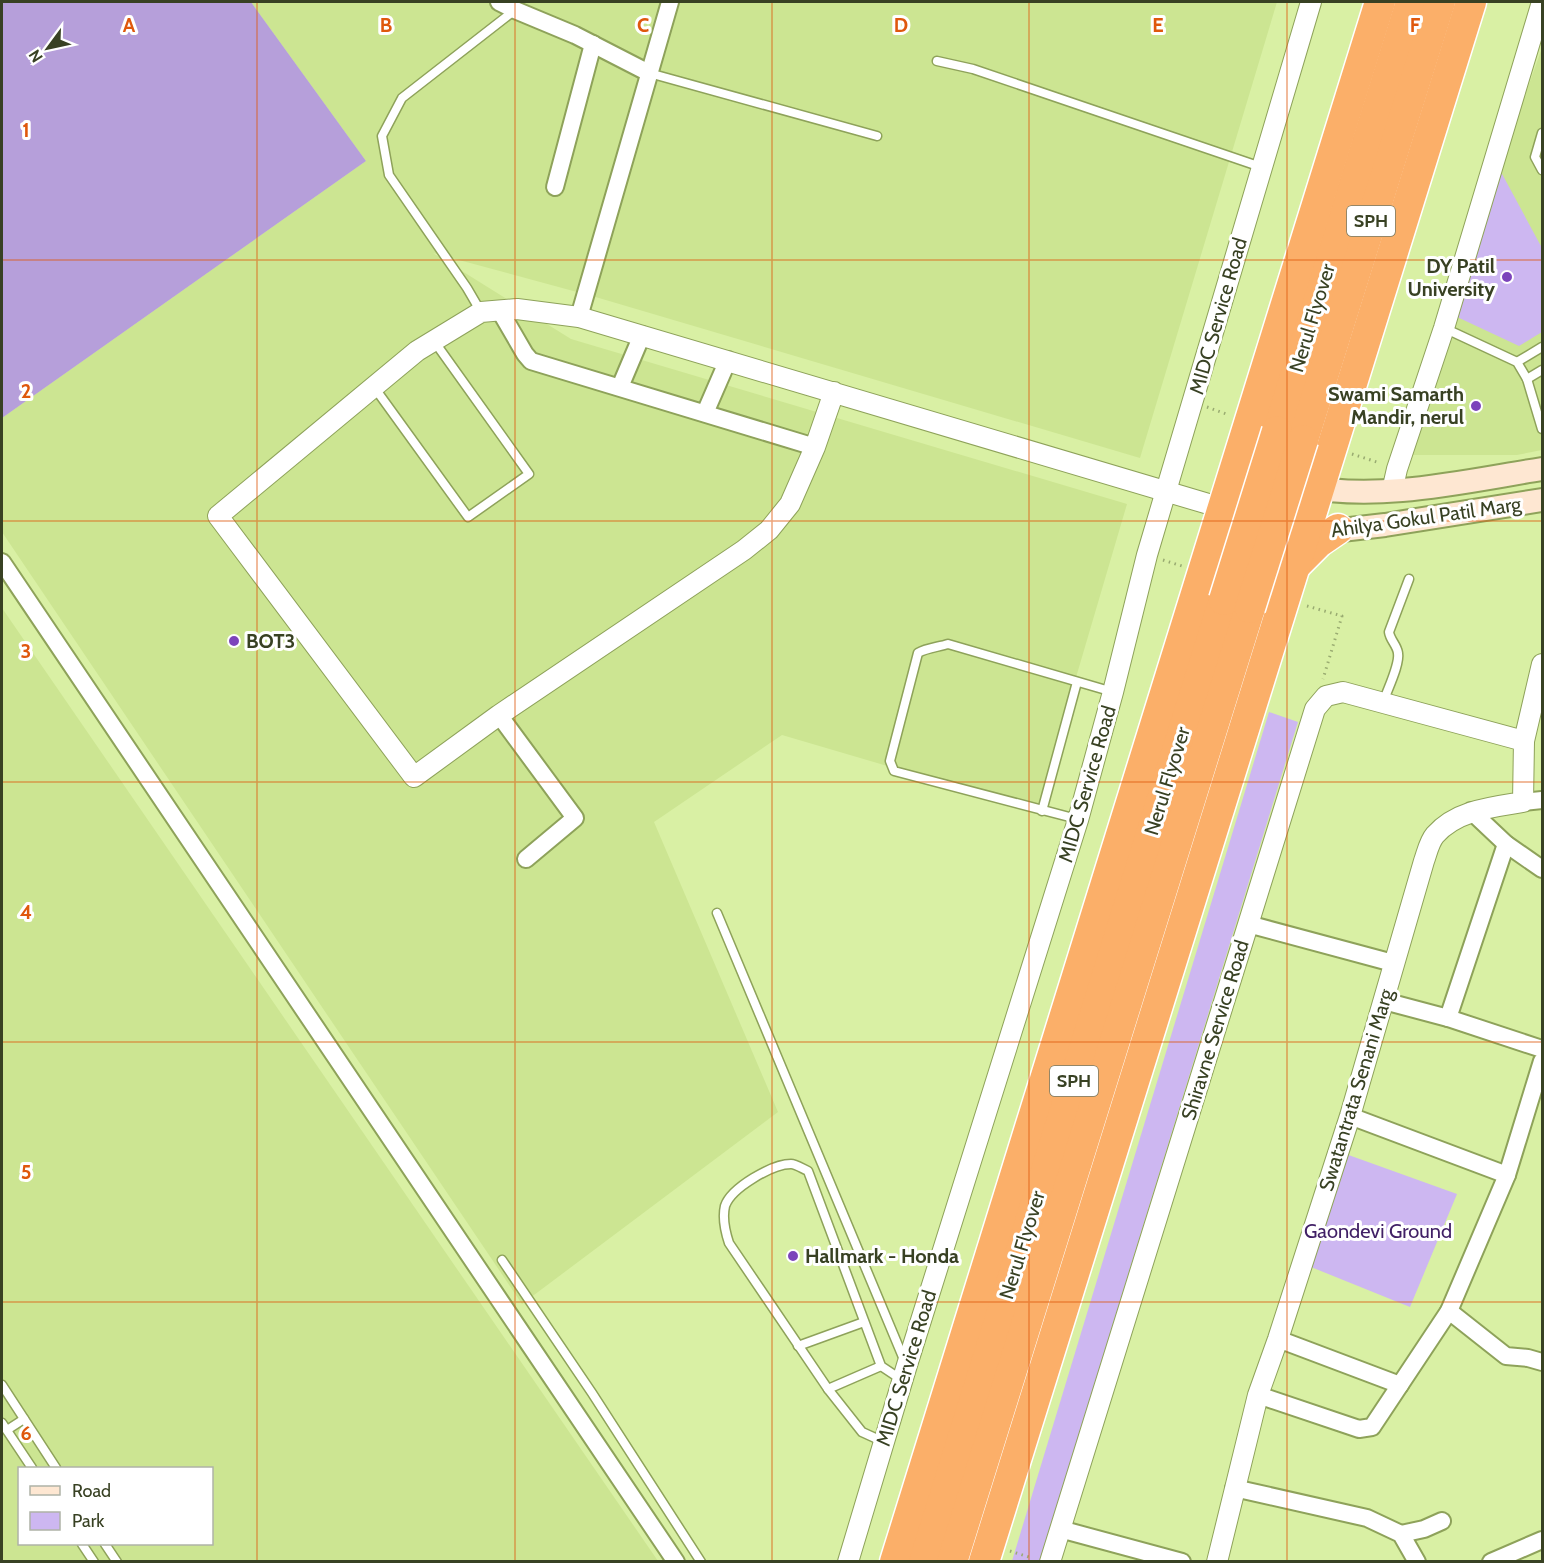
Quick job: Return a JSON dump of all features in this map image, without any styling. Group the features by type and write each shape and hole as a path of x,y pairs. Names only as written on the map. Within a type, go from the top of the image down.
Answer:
{"highway":[{"path":"895,1562 1380,2"},
{"name":"Nerul Flyover","path":"1290,435 1411,2"},
{"name":"Nerul Flyover","path":"924,1562 1290,435 1440,2"},
{"path":"986,1552 1316,498 1338,450 1471,2"},
{"path":"1298,555 1338,529"},
{"name":"Nerul Flyover","path":"952,1562 1237,604"}],"main road":[{"path":"1338,450 1332,464 1334,474 1349,492"},
{"name":"Ahilya Gokul Patil Marg","path":"1222,507 1236,484 1255,478 1275,478 1285,481 1316,498 1349,492 1392,491 1542,470"},
{"name":"Ahilya Gokul Patil Marg","path":"1338,529 1385,525 1542,500"},
{"path":"1222,507 1221,531 1236,545 1255,553 1285,551 1298,555"}],"street":[{"path":"499,2 593,44 650,73"},
{"path":"579,317 670,2"},
{"name":"MIDC Service Road","path":"848,1562 904,1373 1078,820 1147,555 1311,2"},
{"path":"1392,491 1397,469 1444,328 1542,2"},
{"path":"555,187 593,44"},
{"path":"834,392 815,447 790,504 769,530 744,550 499,715 414,777 218,516 417,351 490,311 517,309 579,317 728,360 1222,507"},
{"path":"490,311 531,361 815,447"},
{"path":"620,387 642,335"},
{"path":"705,413 728,360"},
{"path":"2,562 676,1562"},
{"path":"1533,801 1524,741 1542,664"},
{"path":"1315,710 1326,696 1343,692 1524,741"},
{"name":"Shiravne Service Road","path":"1044,1561 1060,1529 1315,710"},
{"path":"499,715 575,818 526,859"},
{"name":"Swatantrata Senani Marg","path":"1217,1562 1258,1395 1350,1116 1393,963 1433,837 1442,828 1471,811 1533,801"},
{"path":"1471,811 1506,844 1542,869"},
{"path":"1448,1017 1506,844"},
{"path":"1248,924 1393,963"},
{"path":"1384,1001 1448,1017 1542,1049"},
{"path":"1258,1395 1359,1429 1372,1426 1449,1311 1536,1105 1542,1061"},
{"path":"1350,1116 1507,1175"},
{"path":"1449,1311 1506,1356 1542,1362"},
{"path":"1278,1339 1400,1385"},
{"path":"1234,1488 1366,1518 1401,1534 1417,1562"},
{"path":"1401,1534 1424,1529 1442,1521"},
{"path":"1060,1529 1182,1562"},
{"path":"1491,1562 1524,1555 1542,1540"}],"lane":[{"path":"490,311 467,288 389,175 382,136 402,98 515,10"},
{"path":"937,61 973,69 1262,167"},
{"path":"650,73 877,136"},
{"path":"1542,133 1535,157 1542,170"},
{"path":"1444,328 1517,362 1527,379 1542,429"},
{"path":"374,386 468,517 529,474 434,340"},
{"path":"1517,362 1542,347"},
{"path":"1527,379 1542,370"},
{"path":"1383,703 1399,657 1397,647 1390,639 1389,632 1408,579"},
{"path":"1078,820 894,771 890,761 918,653 948,644 1113,692"},
{"path":"1042,811 1077,682"},
{"path":"717,913 904,1373"},
{"path":"881,1366 808,1171 792,1164 775,1167 734,1193 726,1204 723,1218 729,1243 828,1389 862,1432 884,1442"},
{"path":"502,1260 592,1393 701,1562"},
{"path":"798,1346 864,1322"},
{"path":"828,1389 881,1366 904,1373"},
{"path":"2,1385 55,1467"},
{"path":"24,1419 4,1427 31,1467"},
{"path":"83,1545 93,1562"},
{"path":"106,1545 117,1562"}],"path":[{"path":"1192,402 1236,417"},
{"path":"1338,450 1397,469"},
{"path":"1147,555 1202,572"},
{"path":"1284,599 1342,616 1315,710"},
{"path":"986,1552 1044,1561"}],"shaded area":[{"path":"2,2 251,2 366,161 2,418"},
{"path":"251,2 1277,2 1140,458 599,298 433,253 571,339 1127,504 1037,810 782,735 654,822 778,1112 522,1304 2,532 2,418 366,161"},
{"name":"DY Patil University","path":"1542,48 1542,450 1517,455 1412,455 1491,215 1507,145"},
{"path":"2,608 658,1561 2,1561"}],"green space":[{"path":"1501,172 1542,248 1542,332 1519,346 1455,316"},
{"path":"1269,712 1298,722 1040,1561 1012,1561"},
{"name":"Gaondevi Ground","path":"1343,1153 1457,1194 1410,1307 1306,1265"}],"place":[{"name":"DY Patil University","path":"1507,277"},
{"name":"Swami Samarth Mandir, nerul","path":"1476,406"},
{"name":"BOT3","path":"234,641"},
{"name":"Hallmark - Honda","path":"793,1256"}]}
